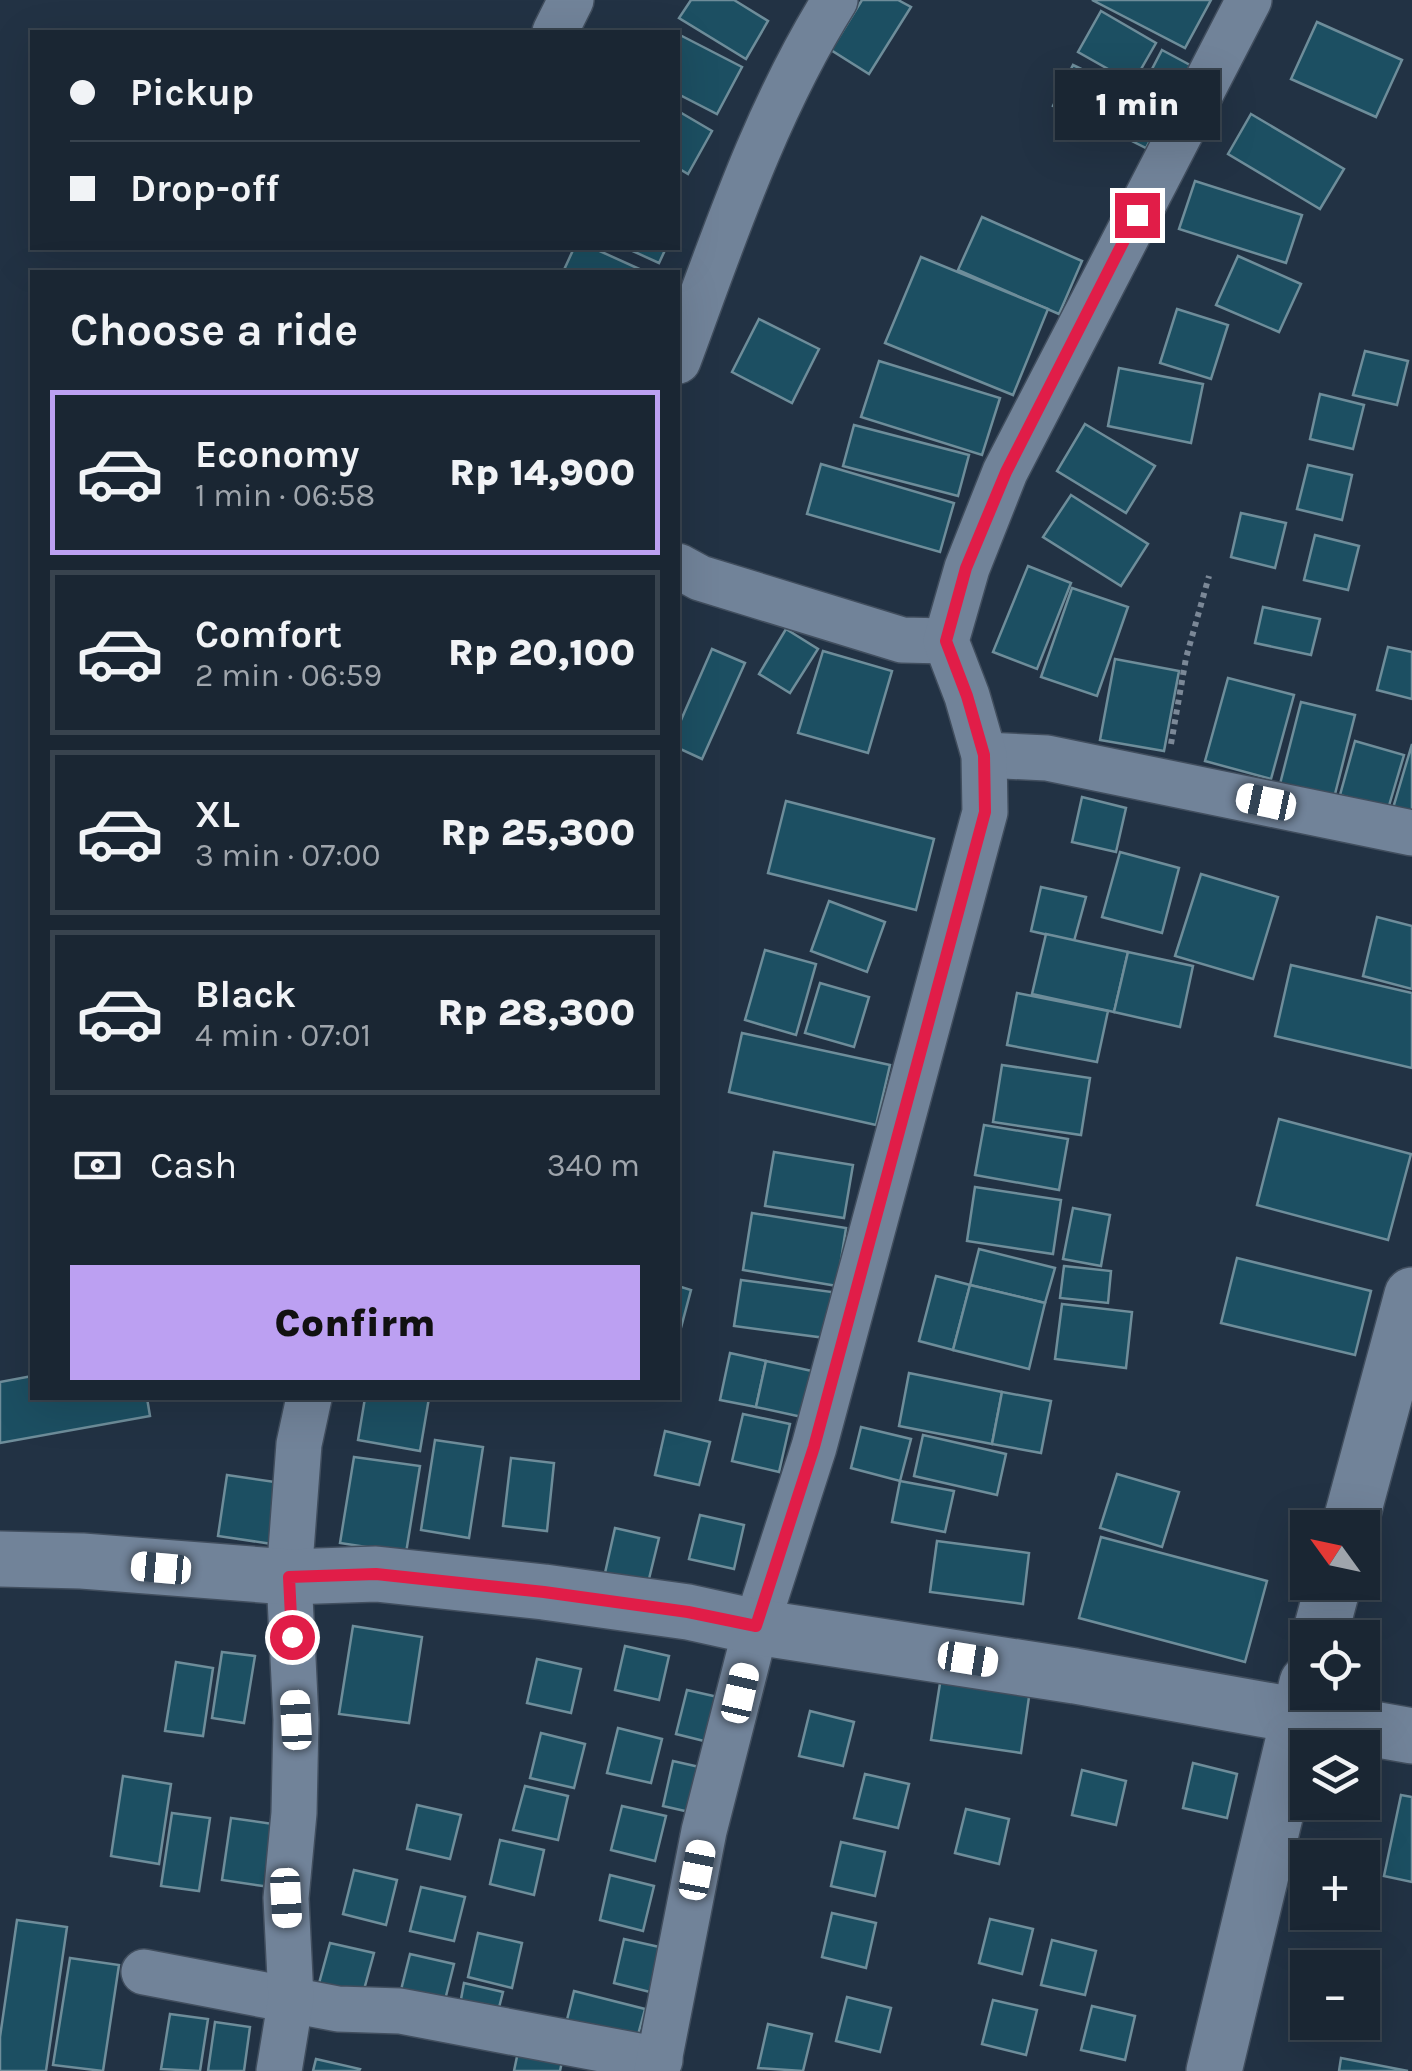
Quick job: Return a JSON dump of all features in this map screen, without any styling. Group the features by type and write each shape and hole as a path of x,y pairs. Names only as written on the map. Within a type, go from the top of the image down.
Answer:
{"street":[{"path":"556,30 570,0"},
{"path":"680,355 764,131 810,40 836,0"},
{"path":"144,1972 338,2009 400,2011 659,2066 704,1831 756,1626 814,1447 985,812 984,755 946,641 966,568 1006,472 1249,0"},
{"path":"685,586 902,640 946,641"},
{"path":"984,755 1047,758 1412,833"},
{"path":"1354,1510 1412,1295"},
{"path":"279,2071 290,1998 286,1898 294,1813 296,1720 289,1577 299,1444 309,1400"},
{"path":"0,1559 82,1560 289,1577 376,1574 688,1612 1075,1676 1290,1697"},
{"path":"1214,2071 1300,1710"},
{"path":"1337,1710 1412,1736"}],"path":[{"path":"1164,780 1186,658 1209,576"}],"building":[{"path":"691,0 734,0 768,21 746,59 679,18"},
{"path":"862,0 898,0 911,7 869,74 831,50"},
{"path":"1092,0 1211,0 1185,48"},
{"path":"1101,11 1156,43 1133,83 1078,52"},
{"path":"1317,22 1402,60 1376,117 1291,79"},
{"path":"680,35 742,67 717,114 680,95"},
{"path":"1162,50 1190,65 1146,148 1118,134"},
{"path":"1073,65 1127,91 1107,132 1053,106"},
{"path":"680,112 712,131 688,174 680,169"},
{"path":"1251,114 1344,169 1320,209 1228,154"},
{"path":"1195,181 1302,215 1286,263 1179,229"},
{"path":"982,217 1082,261 1059,314 958,270"},
{"path":"573,250 597,250 642,270 564,270"},
{"path":"630,250 665,250 659,263"},
{"path":"1238,256 1301,284 1279,332 1216,305"},
{"path":"921,257 1048,309 1013,395 885,343"},
{"path":"1177,309 1228,325 1211,379 1160,363"},
{"path":"759,319 819,349 792,403 732,372"},
{"path":"1365,351 1408,361 1397,405 1353,395"},
{"path":"879,361 1000,398 982,455 861,417"},
{"path":"1119,368 1203,384 1191,443 1108,426"},
{"path":"1320,394 1364,405 1353,449 1310,439"},
{"path":"1085,424 1155,466 1126,513 1057,471"},
{"path":"854,425 969,455 958,496 843,466"},
{"path":"821,464 954,503 940,552 807,514"},
{"path":"1308,465 1352,475 1342,520 1297,509"},
{"path":"1071,495 1148,544 1121,586 1043,537"},
{"path":"1241,513 1286,523 1275,568 1231,557"},
{"path":"1315,535 1359,546 1348,590 1304,580"},
{"path":"1028,566 1071,583 1037,669 993,652"},
{"path":"1072,588 1128,607 1097,696 1041,677"},
{"path":"1263,607 1320,619 1311,655 1255,643"},
{"path":"786,629 818,649 790,693 759,674"},
{"path":"1388,647 1412,652 1412,699 1377,690"},
{"path":"712,649 745,663 702,759 680,749 680,722"},
{"path":"823,651 892,671 868,753 798,733"},
{"path":"1115,659 1179,671 1164,751 1100,740"},
{"path":"1228,678 1294,695 1271,779 1205,761"},
{"path":"1301,702 1355,715 1334,798 1280,784"},
{"path":"1355,741 1404,755 1388,809 1340,795"},
{"path":"1412,744 1412,821 1391,815"},
{"path":"1082,797 1126,808 1116,852 1072,842"},
{"path":"786,801 934,839 916,910 768,873"},
{"path":"1120,852 1179,868 1162,933 1102,917"},
{"path":"1201,874 1278,897 1253,979 1175,956"},
{"path":"1041,887 1086,897 1074,941 1031,931"},
{"path":"829,901 885,922 867,972 811,951"},
{"path":"1377,917 1412,926 1412,989 1363,976"},
{"path":"1046,934 1128,952 1114,1012 1032,994"},
{"path":"765,950 816,964 796,1035 745,1020"},
{"path":"1128,952 1193,966 1180,1027 1114,1012"},
{"path":"1291,965 1412,993 1412,1068 1275,1036"},
{"path":"820,983 869,997 854,1047 805,1033"},
{"path":"1017,993 1108,1011 1097,1062 1007,1045"},
{"path":"742,1033 890,1065 876,1125 729,1092"},
{"path":"1002,1065 1090,1078 1081,1135 993,1122"},
{"path":"1279,1119 1411,1154 1388,1240 1257,1205"},
{"path":"984,1125 1068,1139 1059,1190 975,1175"},
{"path":"774,1152 853,1165 844,1218 765,1206"},
{"path":"975,1187 1061,1200 1053,1254 967,1241"},
{"path":"1073,1208 1110,1215 1101,1266 1063,1259"},
{"path":"752,1213 846,1228 837,1286 743,1270"},
{"path":"979,1249 1055,1268 1045,1303 970,1285"},
{"path":"1237,1258 1371,1291 1355,1355 1221,1323"},
{"path":"1064,1266 1111,1271 1108,1303 1060,1298"},
{"path":"936,1276 970,1285 953,1350 919,1341"},
{"path":"741,1280 832,1292 826,1338 734,1326"},
{"path":"970,1285 1045,1303 1029,1369 953,1350"},
{"path":"680,1287 691,1290 680,1331"},
{"path":"1062,1304 1132,1312 1126,1368 1055,1359"},
{"path":"730,1353 766,1361 756,1407 720,1400"},
{"path":"766,1361 812,1371 802,1417 756,1407"},
{"path":"909,1373 1002,1392 992,1444 899,1426"},
{"path":"30,1376 30,1400 147,1400 150,1416 0,1443 0,1382"},
{"path":"1002,1392 1051,1401 1041,1453 992,1444"},
{"path":"365,1400 429,1400 420,1451 358,1440"},
{"path":"743,1414 790,1424 779,1472 732,1461"},
{"path":"861,1427 911,1439 900,1481 851,1468"},
{"path":"665,1431 710,1442 699,1485 655,1475"},
{"path":"923,1435 1006,1454 997,1495 914,1476"},
{"path":"435,1440 483,1447 469,1538 421,1530"},
{"path":"354,1457 420,1466 406,1553 340,1543"},
{"path":"511,1458 554,1463 547,1531 503,1526"},
{"path":"1117,1474 1179,1492 1162,1547 1100,1528"},
{"path":"227,1475 282,1483 272,1544 218,1536"},
{"path":"900,1481 954,1491 945,1532 892,1522"},
{"path":"700,1515 744,1525 734,1569 689,1559"},
{"path":"615,1528 659,1538 648,1583 605,1573"},
{"path":"1101,1537 1267,1581 1245,1662 1079,1618"},
{"path":"937,1541 1029,1553 1023,1604 930,1592"},
{"path":"353,1626 422,1637 409,1723 339,1714"},
{"path":"625,1646 669,1656 659,1700 615,1690"},
{"path":"222,1652 255,1656 244,1723 212,1718"},
{"path":"537,1659 581,1669 571,1713 527,1703"},
{"path":"176,1662 213,1668 203,1736 165,1731"},
{"path":"941,1677 1030,1690 1021,1753 931,1740"},
{"path":"687,1690 731,1700 720,1745 676,1734"},
{"path":"810,1711 854,1722 843,1766 799,1756"},
{"path":"618,1728 662,1739 651,1783 607,1773"},
{"path":"541,1733 585,1744 574,1788 530,1778"},
{"path":"673,1761 717,1771 707,1816 663,1806"},
{"path":"1193,1763 1237,1774 1227,1818 1183,1808"},
{"path":"1082,1770 1126,1781 1116,1825 1072,1815"},
{"path":"865,1774 909,1784 898,1828 854,1818"},
{"path":"123,1776 171,1784 159,1864 111,1856"},
{"path":"525,1786 568,1796 558,1840 513,1830"},
{"path":"1401,1795 1412,1797 1412,1882 1384,1876"},
{"path":"417,1805 461,1815 450,1859 407,1849"},
{"path":"622,1806 666,1816 655,1861 611,1850"},
{"path":"966,1809 1009,1819 999,1864 955,1853"},
{"path":"172,1813 210,1818 199,1891 161,1886"},
{"path":"231,1818 280,1825 270,1887 222,1880"},
{"path":"500,1840 544,1850 534,1895 490,1884"},
{"path":"841,1842 885,1852 875,1896 831,1886"},
{"path":"354,1870 397,1880 386,1925 343,1914"},
{"path":"610,1875 654,1886 643,1931 600,1920"},
{"path":"421,1887 465,1897 454,1941 410,1931"},
{"path":"832,1913 876,1923 866,1968 822,1957"},
{"path":"990,1919 1033,1929 1022,1974 979,1963"},
{"path":"17,1920 67,1927 46,2071 0,2071 0,2037"},
{"path":"478,1933 522,1943 512,1988 468,1977"},
{"path":"624,1939 668,1949 658,1994 614,1983"},
{"path":"1052,1940 1096,1951 1085,1995 1041,1985"},
{"path":"330,1943 374,1953 362,1997 318,1987"},
{"path":"410,1954 454,1964 443,2008 399,1998"},
{"path":"70,1958 119,1965 103,2071 53,2065"},
{"path":"464,1983 503,1992 495,2023 458,2015"},
{"path":"574,1991 645,2009 635,2046 565,2028"},
{"path":"847,1997 891,2008 880,2052 836,2041"},
{"path":"993,2000 1037,2010 1026,2055 982,2044"},
{"path":"1092,2006 1135,2016 1125,2060 1081,2050"},
{"path":"170,2014 208,2019 200,2071 161,2069"},
{"path":"215,2022 250,2027 244,2071 208,2071"},
{"path":"768,2024 812,2034 803,2071 758,2068"},
{"path":"519,2047 563,2057 560,2071 514,2071"},
{"path":"1341,2058 1408,2071 1339,2071"},
{"path":"316,2059 360,2069 313,2071"}],"route":[{"path":"292,1637 289,1577 376,1574 544,1592 688,1612 756,1626 814,1447 985,812 984,755 946,641 966,568 1006,472 1137,215"}]}
